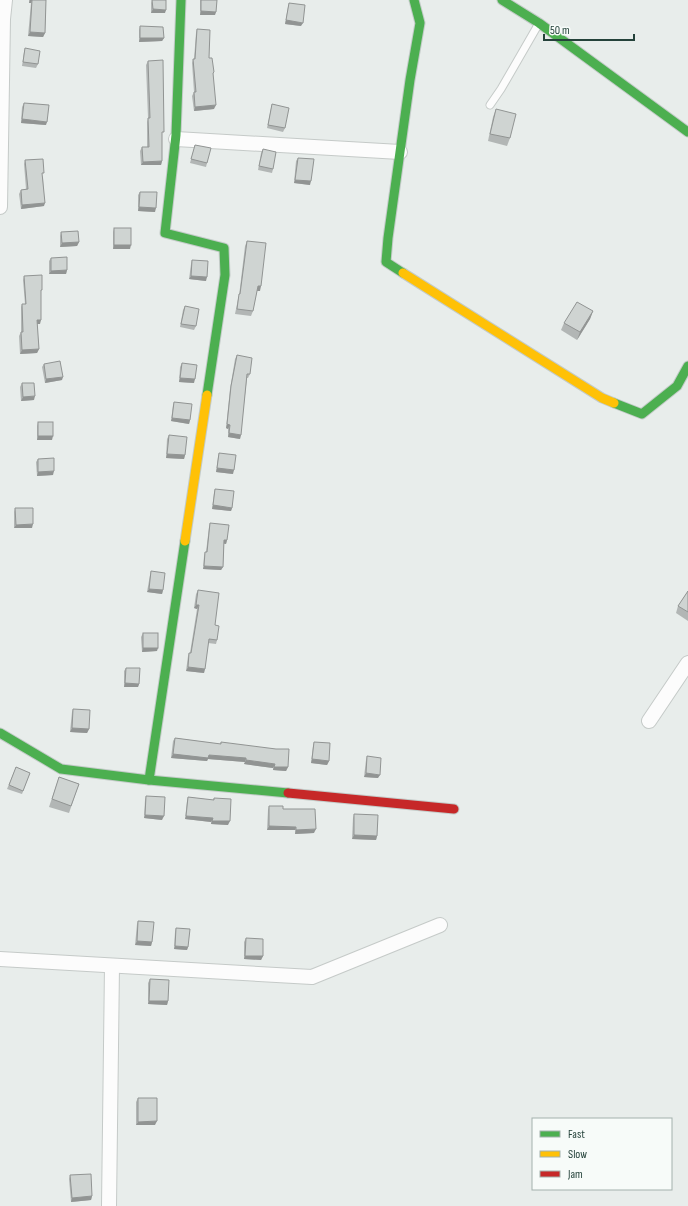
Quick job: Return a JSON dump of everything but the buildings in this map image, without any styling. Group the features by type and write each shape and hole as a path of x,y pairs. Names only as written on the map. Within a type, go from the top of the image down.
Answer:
{"street":[{"path":"0,207 3,19 6,0"},
{"path":"149,780 225,275 224,248 165,232 176,139 182,0"},
{"path":"414,0 420,24 410,80 386,262 602,398 642,414 676,386 688,366"},
{"path":"502,0 539,23 688,132"},
{"path":"176,139 400,152"},
{"path":"649,721 688,663"},
{"path":"0,733 61,769 149,780 454,809"},
{"path":"0,959 312,977 440,925"},
{"path":"109,1206 112,966"}],"lane":[{"path":"490,105 501,89 539,23"}],"traffic: fast":[{"path":"181,0 176,135 165,233 224,248 225,275 207,395"},
{"path":"403,273 386,262 410,80 420,23 414,0"},
{"path":"502,0 539,23 688,132"},
{"path":"614,403 642,414 677,386 688,366"},
{"path":"149,780 185,541"},
{"path":"0,733 61,769 149,780 288,793"}],"traffic: slow":[{"path":"403,273 602,398 614,403"},
{"path":"185,541 207,395"}],"traffic: jam":[{"path":"288,793 454,809"}]}
